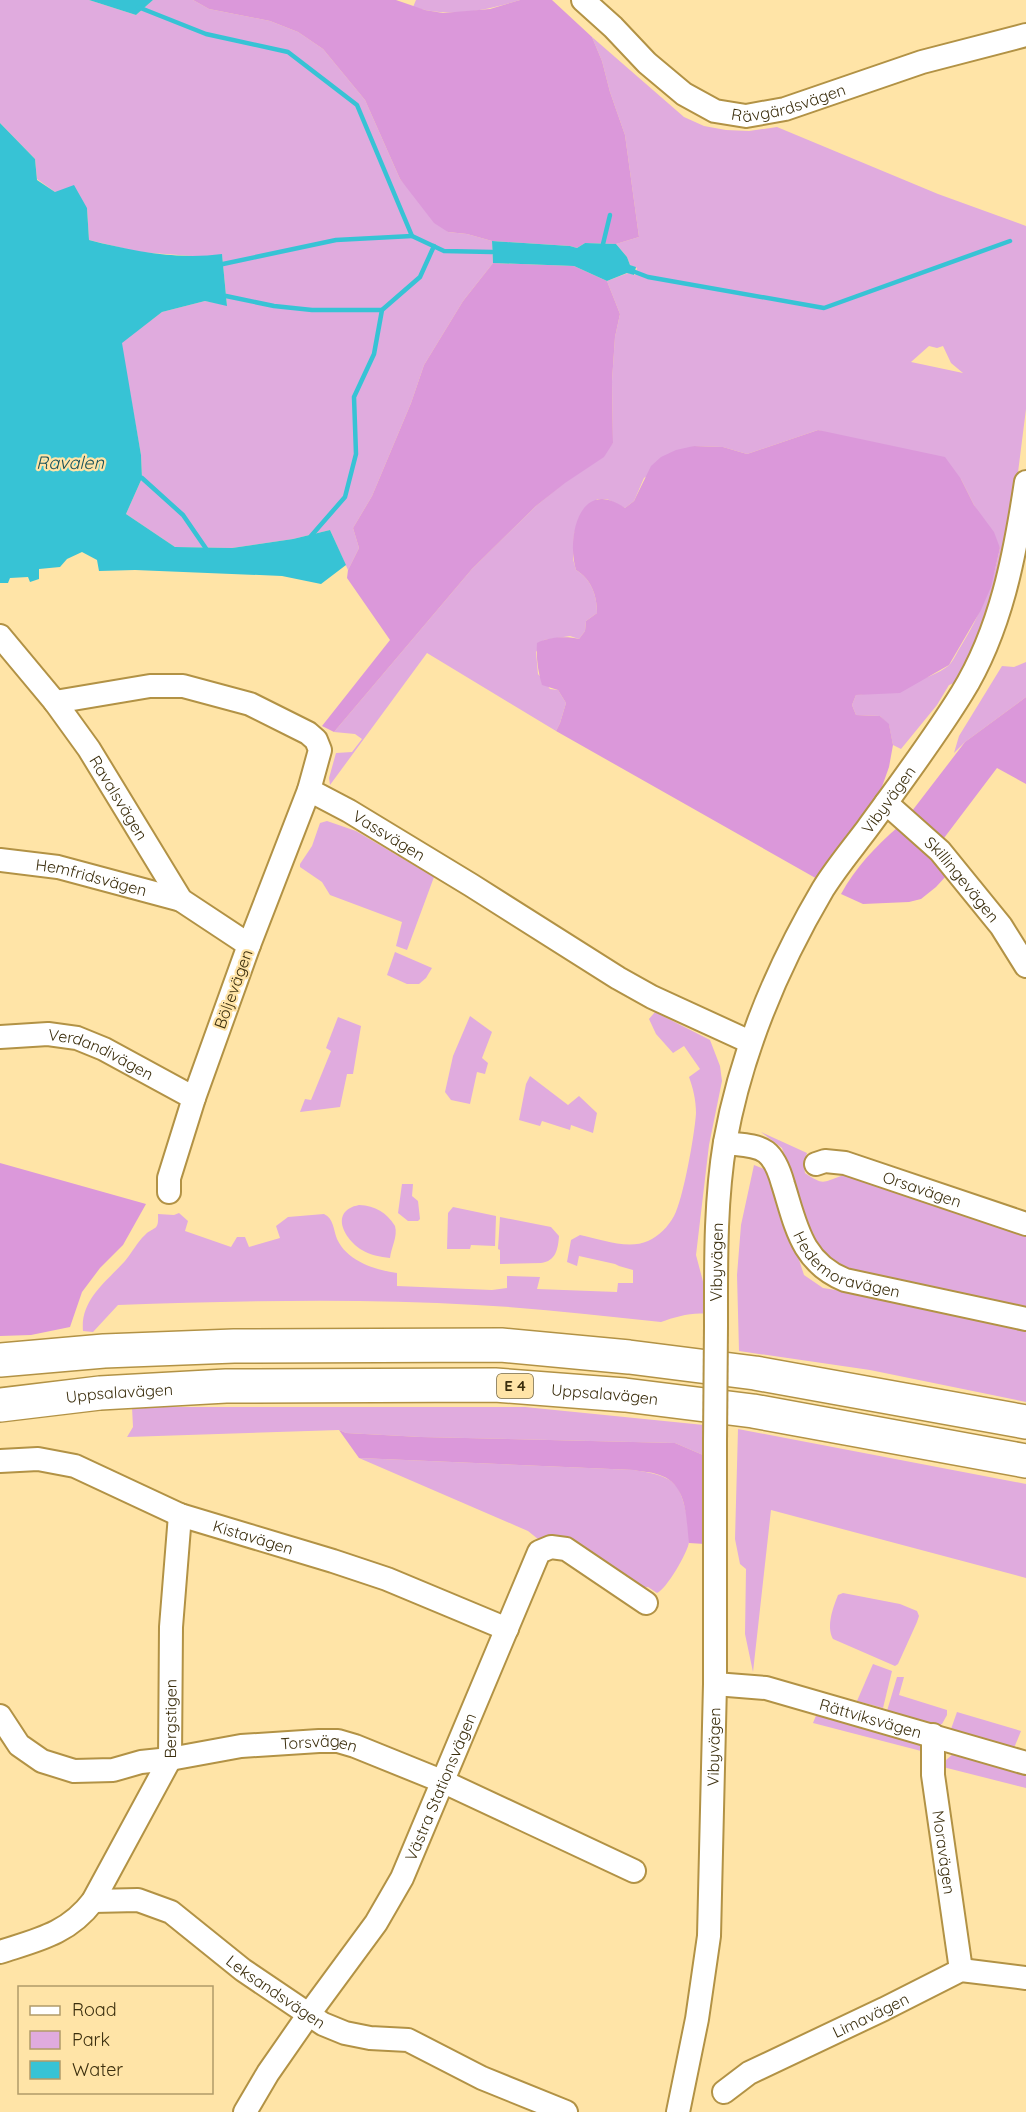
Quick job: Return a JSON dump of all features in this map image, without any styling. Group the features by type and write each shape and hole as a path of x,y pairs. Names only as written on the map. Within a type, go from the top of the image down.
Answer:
{"highway":[{"path":"0,1360 234,1346 501,1345 629,1357 755,1373 1026,1422"},
{"name":"Uppsalavägen","path":"0,1405 100,1393 226,1386 495,1385 625,1395 753,1411 1026,1461"}],"street":[{"name":"Rävgärdsvägen","path":"583,0 604,8 647,63 684,94 715,111 746,116 784,109 922,62 1026,35"},
{"name":"Vibyvägen","path":"678,2112 697,2019 709,1936 715,1684 716,1326 719,1214 725,1143 750,1042 788,956 824,888 963,692 986,646 1003,599 1014,558 1026,482"},
{"name":"Ravalsvägen","path":"0,636 10,661 55,702 89,749 181,900 249,945"},
{"path":"55,702 150,686 183,686 250,704 308,733 316,740 320,750 309,790"},
{"name":"Böljevägen","path":"169,1192 169,1178 194,1098 249,945 309,790"},
{"name":"Vassvägen","path":"309,790 462,880 618,978 652,997 750,1042"},
{"name":"Skillingevägen","path":"886,803 940,851 1001,926 1026,966"},
{"name":"Hemfridsvägen","path":"0,860 58,867 181,900"},
{"name":"Verdandivägen","path":"0,1037 48,1034 77,1038 104,1049 194,1098"},
{"name":"Hedemoravägen","path":"725,1143 753,1147 771,1156 780,1173 806,1250 830,1274 845,1280 1026,1320"},
{"name":"Orsavägen","path":"816,1164 825,1161 845,1162 1026,1224"},
{"name":"Kistavägen","path":"0,1461 38,1459 75,1466 180,1515 376,1576 507,1629"},
{"name":"Bergstigen","path":"93,1901 170,1759 171,1627 180,1515"},
{"name":"Västra Stationsvägen","path":"245,2112 268,2073 376,1923 402,1878 539,1552 551,1547 566,1550 646,1603"},
{"name":"Rättviksvägen","path":"715,1684 765,1688 1026,1763"},
{"name":"Torsvägen","path":"0,1716 19,1745 42,1761 74,1771 113,1770 141,1762 241,1746 338,1741 444,1782 634,1871"},
{"name":"Moravägen","path":"933,1735 933,1775 961,1970"},
{"name":"Leksandsvägen","path":"93,1901 138,1900 171,1912 243,1971 309,2014 345,2033 370,2038 408,2040 482,2078 566,2112"},
{"path":"0,1952 50,1937 83,1914 93,1901"},
{"path":"961,1970 1026,1978"},
{"name":"Limavägen","path":"723,2092 749,2073 961,1970"}],"green space":[{"path":"0,0 89,0 136,15 153,0 193,0 209,9 270,21 298,32 323,49 365,100 400,179 448,232 467,234 492,241 493,263 463,301 424,365 411,403 372,496 353,528 359,548 348,570 330,530 293,539 232,548 175,547 126,514 142,478 141,455 121,343 162,312 205,301 227,305 222,255 205,257 139,252 89,240 87,208 55,192 37,179 35,159 0,123"},
{"path":"416,0 520,0 481,10 454,13 413,7"},
{"path":"592,37 684,117 704,126 749,131 777,127 938,194 1026,226 1026,409 1014,504 984,626 957,682 949,685 937,705 901,749 893,745 889,725 880,716 856,715 852,705 856,695 917,681 948,666 980,611 997,561 1000,548 961,479 818,430 747,454 723,447 694,446 644,478 634,501 625,508 607,499 597,499 574,533 573,559 576,570 586,578 592,588 597,613 586,621 585,631 579,639 570,636 544,640 536,652 538,674 550,689 558,690 566,703 556,731 427,653 330,785 329,778 336,753 352,752 362,739 355,734 334,732 472,569 536,506 613,443 612,381 615,337 620,314 607,281 628,273 635,275 637,268 630,265 627,257 616,244 639,237 625,135 602,61","holes":["929,346 937,348 943,346 951,363 963,373 911,362"]},
{"path":"1026,662 1026,697 965,742 954,753 959,736 1002,666 1014,667"},
{"path":"327,821 356,831 434,877 407,950 396,946 402,922 330,895 322,882 300,867 312,846 320,823"},
{"path":"395,952 432,968 426,978 419,984 407,984 387,975"},
{"path":"655,1012 710,1040 720,1066 722,1081 709,1145 696,1255 710,1308 707,1314 690,1314 661,1322 522,1308 431,1303 207,1302 118,1305 93,1332 83,1331 83,1320 90,1301 142,1238 157,1226 158,1214 179,1213 188,1221 185,1231 231,1247 237,1237 245,1237 249,1247 280,1238 276,1226 288,1217 324,1214 331,1221 337,1239 348,1253 371,1267 397,1273 397,1286 492,1290 507,1288 507,1276 540,1277 537,1289 617,1292 618,1283 633,1283 633,1270 579,1256 577,1266 567,1262 571,1240 580,1235 614,1243 640,1243 648,1241 666,1227 672,1220 685,1182 696,1113 689,1077 700,1069 684,1046 673,1053 656,1034 649,1019"},
{"path":"470,1016 492,1032 482,1058 488,1063 485,1074 477,1072 470,1104 451,1100 445,1092 453,1056"},
{"path":"338,1017 361,1026 353,1074 347,1074 340,1107 300,1112 305,1099 311,1100 331,1051 326,1048"},
{"path":"530,1076 568,1105 579,1096 597,1113 593,1133 571,1125 570,1130 542,1121 540,1126 519,1120 526,1084"},
{"path":"761,1132 807,1153 804,1163 805,1173 816,1180 826,1181 845,1174 860,1172 1026,1229 1026,1311 856,1274 828,1261 812,1243 782,1148"},
{"path":"754,1165 764,1169 772,1177 804,1275 823,1288 868,1295 1026,1329 1026,1402 870,1370 739,1351 737,1275 741,1225"},
{"path":"402,1184 413,1184 412,1196 418,1201 420,1219 418,1221 408,1221 398,1213"},
{"path":"359,1205 380,1211 395,1226 396,1234 390,1258 362,1250 345,1233 342,1226 344,1213"},
{"path":"453,1207 496,1216 495,1246 471,1245 470,1249 447,1249 448,1213"},
{"path":"500,1217 551,1227 559,1236 557,1250 553,1257 541,1263 500,1264 500,1250 498,1249"},
{"path":"132,1407 525,1407 704,1425 703,1455 675,1443 421,1437 346,1433 339,1430 127,1437 133,1427"},
{"path":"738,1429 1026,1484 1026,1578 771,1510 753,1672 745,1634 746,1569 740,1564 735,1539"},
{"path":"359,1458 634,1470 657,1475 668,1479 680,1492 688,1522 688,1547 671,1578 657,1593 648,1587 642,1588 543,1543 528,1531"},
{"path":"843,1593 900,1604 917,1611 919,1616 917,1622 898,1664 895,1666 833,1639 830,1628 831,1617 838,1595"},
{"path":"873,1664 892,1671 883,1708 857,1701"},
{"path":"897,1677 904,1677 899,1695 947,1710 942,1724 938,1726 887,1711"},
{"path":"957,1712 1021,1731 1014,1748 951,1729"},
{"path":"817,1713 923,1743 925,1752 813,1723"},
{"path":"954,1753 1026,1771 1026,1788 943,1767 945,1761"}],"shaded area":[{"path":"193,0 396,0 425,10 443,13 490,9 520,0 552,0 592,37 602,61 625,135 639,237 616,244 585,243 577,248 492,241 467,234 448,232 434,223 400,179 365,100 323,49 298,32 270,21 209,9"},
{"path":"493,263 574,266 607,281 620,314 615,337 612,381 613,443 604,457 536,506 472,569 334,732 322,726 390,640 347,578 348,570 359,548 353,528 372,496 411,403 424,365 463,301"},
{"path":"818,430 945,457 961,479 974,505 994,532 1000,548 991,587 981,610 949,665 900,693 856,695 852,705 856,715 880,716 889,724 893,745 889,767 878,798 819,880 556,731 566,703 558,690 542,685 537,648 537,643 547,639 563,637 579,639 585,631 586,621 597,613 592,588 586,578 576,570 573,557 575,527 587,505 597,500 610,500 625,508 634,501 651,466 661,457 676,450 694,446 723,447 747,454"},
{"path":"1026,697 1026,784 997,768 941,842 912,811 965,742"},
{"path":"898,827 907,828 947,875 921,899 909,902 863,904 841,894 866,858"},
{"path":"0,1163 146,1204 123,1245 100,1268 82,1292 70,1327 31,1335 0,1336"},
{"path":"339,1430 346,1433 421,1437 675,1443 703,1455 706,1476 705,1544 689,1543 686,1514 681,1496 671,1481 659,1475 634,1470 359,1458"}],"water":[{"path":"89,0 153,0 136,15"},
{"name":"Ravalen","path":"0,123 35,159 37,180 55,192 74,185 87,208 89,240 122,248 172,255 222,254 227,306 205,301 162,312 122,343 141,455 142,478 126,514 175,547 232,548 293,539 330,530 346,565 321,584 282,576 135,570 99,571 97,560 82,552 67,559 60,567 39,569 39,579 30,582 28,577 10,578 8,583 0,583"},
{"path":"492,241 577,248 585,243 616,244 627,257 630,265 636,267 634,275 627,273 607,281 574,266 493,263"}],"waterway":[{"path":"138,7 206,34 288,52 357,105 412,236 444,251 492,252"},
{"path":"603,244 610,215"},
{"name":"Ravalen","path":"223,264 336,240 412,236"},
{"path":"635,272 648,277 824,308 1010,241"},
{"name":"Ravalen","path":"311,536 345,497 356,454 354,397 374,354 382,310 420,277 434,246"},
{"name":"Ravalen","path":"226,296 274,306 312,310 382,310"},
{"name":"Ravalen","path":"142,478 183,515 207,550"}]}
